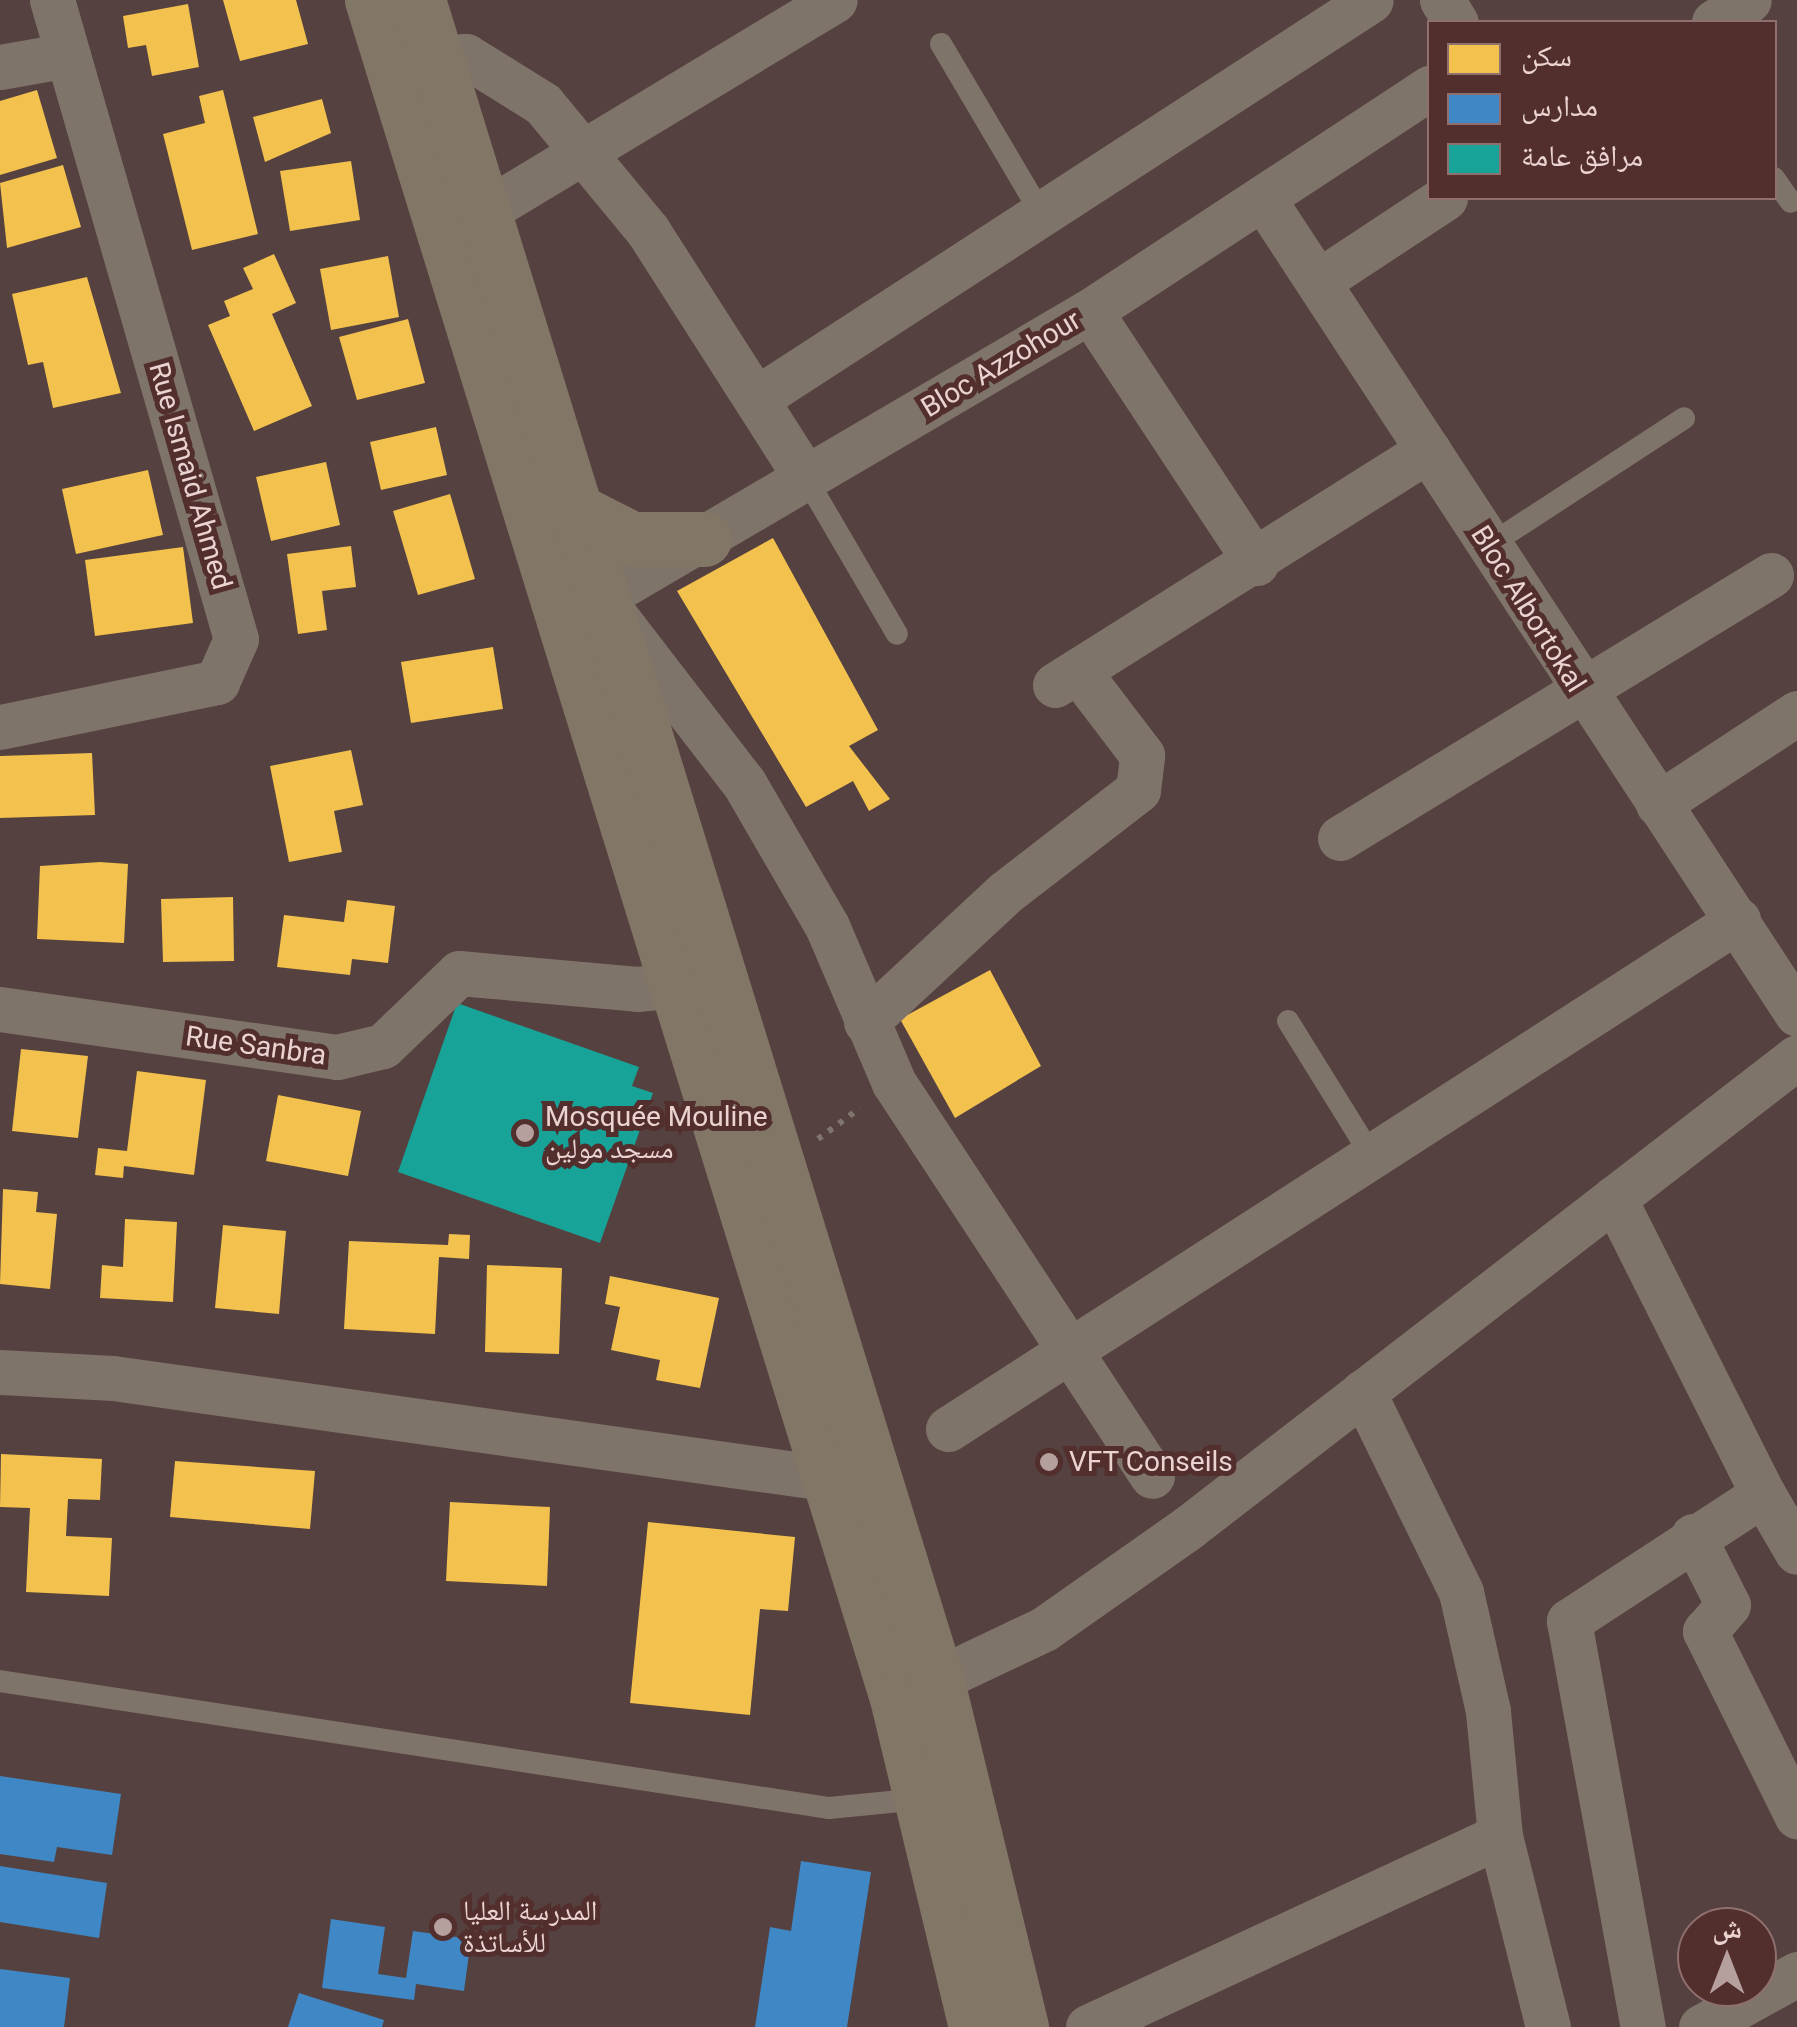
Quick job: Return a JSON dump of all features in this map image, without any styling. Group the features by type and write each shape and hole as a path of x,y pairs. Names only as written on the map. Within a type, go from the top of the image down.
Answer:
{"main road":[{"path":"372,0 412,59 1021,2027"},
{"path":"412,59 418,0"},
{"path":"462,225 573,509 581,610"},
{"path":"573,509 632,539 704,539"},
{"path":"917,1690 925,1798 976,2027"}],"street":[{"name":"Rue Ismaid Ahmed","path":"0,727 216,682 236,639 52,0"},
{"path":"462,225 835,0"},
{"path":"759,397 1371,0"},
{"path":"1717,20 1749,0"},
{"path":"0,67 68,55"},
{"path":"412,59 487,66 543,104 586,152 759,397 807,480"},
{"name":"Bloc Azzohour","path":"581,610 1090,311 1427,90"},
{"name":"Bloc Albortokal","path":"1264,200 1576,686 1738,920 1797,1014"},
{"path":"1319,281 1442,200"},
{"path":"1090,311 1256,563"},
{"path":"866,1022 1006,892 1138,790 1142,756 1065,678 1256,563 1428,450"},
{"path":"1340,838 1576,686 1772,575"},
{"path":"581,610 744,783 813,897 894,1083 1068,1356 1152,1476"},
{"path":"1658,804 1797,713"},
{"path":"948,1429 1068,1356 1738,920"},
{"name":"Rue Sanbra","path":"0,1009 337,1057 383,1046 459,974 698,984"},
{"path":"917,1690 1044,1630 1363,1392 1797,1057"},
{"path":"1614,1198 1762,1494 1797,1552"},
{"path":"0,1372 113,1378 853,1482"},
{"path":"1363,1392 1461,1592 1488,1710 1500,1836 1548,2027"},
{"path":"1642,2027 1569,1622 1693,1536 1762,1494"},
{"path":"1693,1536 1728,1605 1706,1631 1797,1816"},
{"path":"1088,2027 1500,1836"},
{"path":"1701,2027 1797,1974"}],"lane":[{"path":"941,44 1042,215"},
{"path":"1777,182 1791,202"},
{"path":"1488,546 1684,418"},
{"path":"807,480 896,634"},
{"path":"1288,1020 1373,1158"},
{"path":"0,1680 829,1808 925,1798"}],"path":[{"path":"817,1140 894,1083"}],"building: سكن":[{"path":"223,0 296,0 308,44 240,61"},
{"path":"188,4 199,67 152,76 146,45 128,48 123,16"},
{"path":"37,90 57,158 0,175 0,101"},
{"path":"223,90 258,234 192,250 163,134 205,123 199,96"},
{"path":"322,99 331,133 265,162 253,117"},
{"path":"351,161 360,220 290,231 280,171"},
{"path":"63,165 81,227 7,248 0,183"},
{"path":"274,254 296,303 272,314 312,406 254,431 208,325 230,316 224,301 253,289 243,268"},
{"path":"388,256 399,317 331,330 320,269"},
{"path":"87,277 121,393 53,408 43,362 28,365 12,294"},
{"path":"408,319 425,383 357,400 339,337"},
{"path":"436,427 447,475 381,490 370,442"},
{"path":"326,462 340,525 271,541 256,477"},
{"path":"148,470 163,535 76,554 62,489"},
{"path":"450,494 475,579 418,595 393,511"},
{"path":"773,538 878,730 849,746 890,799 869,811 853,781 806,807 677,591"},
{"path":"351,546 356,587 322,591 327,630 298,634 287,554"},
{"path":"183,547 193,623 95,636 85,560"},
{"path":"493,647 503,709 411,723 401,662"},
{"path":"351,750 363,805 334,811 342,852 289,862 270,766"},
{"path":"92,753 95,815 0,818 0,756"},
{"path":"128,864 124,943 37,939 40,866"},
{"path":"233,897 234,961 163,962 161,899"},
{"path":"347,900 395,906 388,963 352,959 350,975 277,967 284,915 344,922"},
{"path":"990,970 1041,1066 955,1118 900,1019"},
{"path":"21,1049 88,1056 78,1138 12,1131"},
{"path":"137,1071 206,1080 194,1175 124,1166 123,1178 95,1175 98,1148 127,1151"},
{"path":"278,1095 361,1111 348,1176 266,1161"},
{"path":"3,1189 38,1192 36,1212 57,1214 50,1289 0,1284"},
{"path":"125,1219 177,1222 173,1302 100,1298 102,1265 123,1267"},
{"path":"223,1225 286,1231 279,1314 215,1308"},
{"path":"449,1234 470,1235 469,1259 439,1257 435,1334 344,1329 349,1241 448,1245"},
{"path":"487,1265 562,1268 559,1354 485,1352"},
{"path":"610,1276 719,1298 700,1388 656,1380 660,1360 611,1350 620,1307 605,1304"},
{"path":"1,1454 102,1459 100,1500 68,1499 66,1536 112,1538 109,1596 26,1592 30,1508 0,1507"},
{"path":"175,1461 315,1471 310,1529 170,1517"},
{"path":"450,1502 550,1507 547,1586 446,1581"},
{"path":"648,1522 795,1537 788,1611 760,1609 750,1715 630,1703"}],"building: مدارس":[{"path":"0,1776 121,1794 112,1855 57,1847 54,1862 0,1854"},
{"path":"801,1861 871,1872 847,2027 755,2027 770,1927 791,1931"},
{"path":"0,1866 107,1883 99,1938 0,1922"},
{"path":"331,1919 385,1927 378,1974 406,1978 413,1931 471,1939 464,1991 416,1984 414,2000 322,1988"},
{"path":"0,1969 70,1978 64,2027 0,2027"},
{"path":"299,1993 384,2020 382,2027 288,2027"}],"building: مرافق عامة":[{"name":"Mosquée Mouline مسجد مولين","path":"457,1003 639,1067 632,1086 653,1093 600,1243 398,1172"}],"place":[{"name":"Mosquée Mouline مسجد مولين","path":"525,1133"},
{"name":"VFT Conseils","path":"1049,1462"},
{"name":"المدرسة العليا للأساتذة","path":"443,1927"}]}
